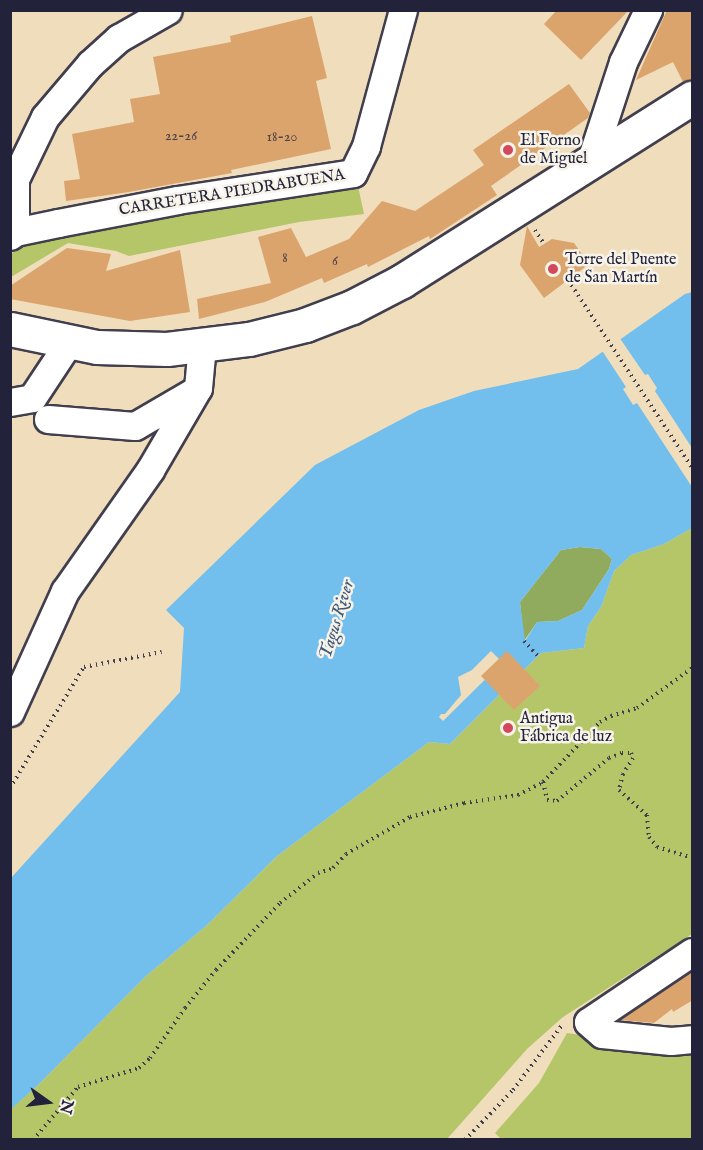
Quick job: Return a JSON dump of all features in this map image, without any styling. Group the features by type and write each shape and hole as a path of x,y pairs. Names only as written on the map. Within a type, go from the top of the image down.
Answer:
{"main road":[{"path":"10,329 69,342 133,349 202,345 249,339 305,325 352,307 525,216 591,159 693,98"}],"street":[{"name":"CARRETERA PIEDRABUENA","path":"168,10 119,38 90,64 45,117 15,179 13,234 177,200 353,173 366,146 403,10"},
{"path":"591,159 623,62 648,10"},
{"path":"11,402 32,398 69,342"},
{"path":"10,712 65,591 150,470 198,388 202,345"},
{"path":"48,419 135,426 198,388"},
{"path":"693,952 588,1022 602,1034 670,1041 693,1039"}],"path":[{"path":"525,216 544,244"},
{"path":"568,280 693,467"},
{"path":"525,642 538,656"},
{"path":"10,788 84,667 162,652"},
{"path":"33,1140 78,1087 139,1068 150,1058 207,981 280,903 318,873 333,868 345,854 410,817 464,803 518,795 543,783 600,722 637,708 693,668"},
{"path":"543,783 547,800 557,801 609,758 622,753 631,753 633,758 623,774 619,790 646,815 650,837 657,847 693,858"},
{"path":"465,1140 513,1090 564,1023 588,1022"}],"green space":[{"path":"358,186 364,214 299,222 129,256 116,251 68,243 11,277 11,254 27,241 179,213"},
{"path":"692,528 692,934 563,1017 527,1049 447,1139 11,1139 10,1109 37,1086 146,976 206,926 277,856 429,742 450,744 541,653 584,648 588,626 601,607 614,571 631,555 664,544"},
{"path":"580,547 601,549 612,559 609,569 582,610 558,621 537,622 524,641 520,602 561,550"},
{"path":"567,1033 692,1051 692,1139 502,1140 495,1133 539,1083"}],"water":[{"name":"Tagus River","path":"692,292 692,528 664,544 631,555 614,571 601,607 588,626 584,648 541,653 450,744 429,742 277,856 206,926 146,976 37,1086 11,1109 11,878 180,692 184,628 166,610 315,465 419,410 474,391 578,369 685,294","holes":["580,547 601,549 612,559 609,569 582,610 558,621 537,622 525,641 520,602 561,550","491,651 499,659 510,655 443,721 439,717 441,714 445,714 461,695 458,677 472,670"]}],"pier":[{"path":"619,337 645,375 648,374 657,388 655,391 692,448 692,487 637,403 633,405 623,389 626,387 601,349"}],"building":[{"path":"557,10 629,10 581,60 544,24"},
{"path":"667,10 693,10 693,79 683,82 673,62 636,80"},
{"path":"312,16 327,78 316,81 331,149 231,170 232,173 66,201 64,181 80,179 72,134 134,122 130,99 160,94 153,57 231,42 230,36"},
{"path":"569,84 590,113 588,118 491,186 497,195 430,239 429,236 368,267 367,264 324,283 322,278 265,302 199,319 197,299 271,283 258,237 291,228 306,257 349,239 382,201 415,211 484,165 473,150"},
{"name":"Torre del Puente de San Martín","path":"527,226 539,247 552,239 574,243 589,264 544,298 520,265"},
{"path":"67,248 111,254 106,271 180,250 190,312 130,321 10,299 10,286"},
{"path":"507,651 540,686 514,710 481,676"},
{"path":"693,971 693,1000 673,1012 672,1009 654,1023 620,1020"}],"place":[{"name":"El Forno de Miguel","path":"508,150"},
{"name":"Torre del Puente de San Martín","path":"553,269"},
{"name":"Antigua Fábrica de luz","path":"508,728"}]}
